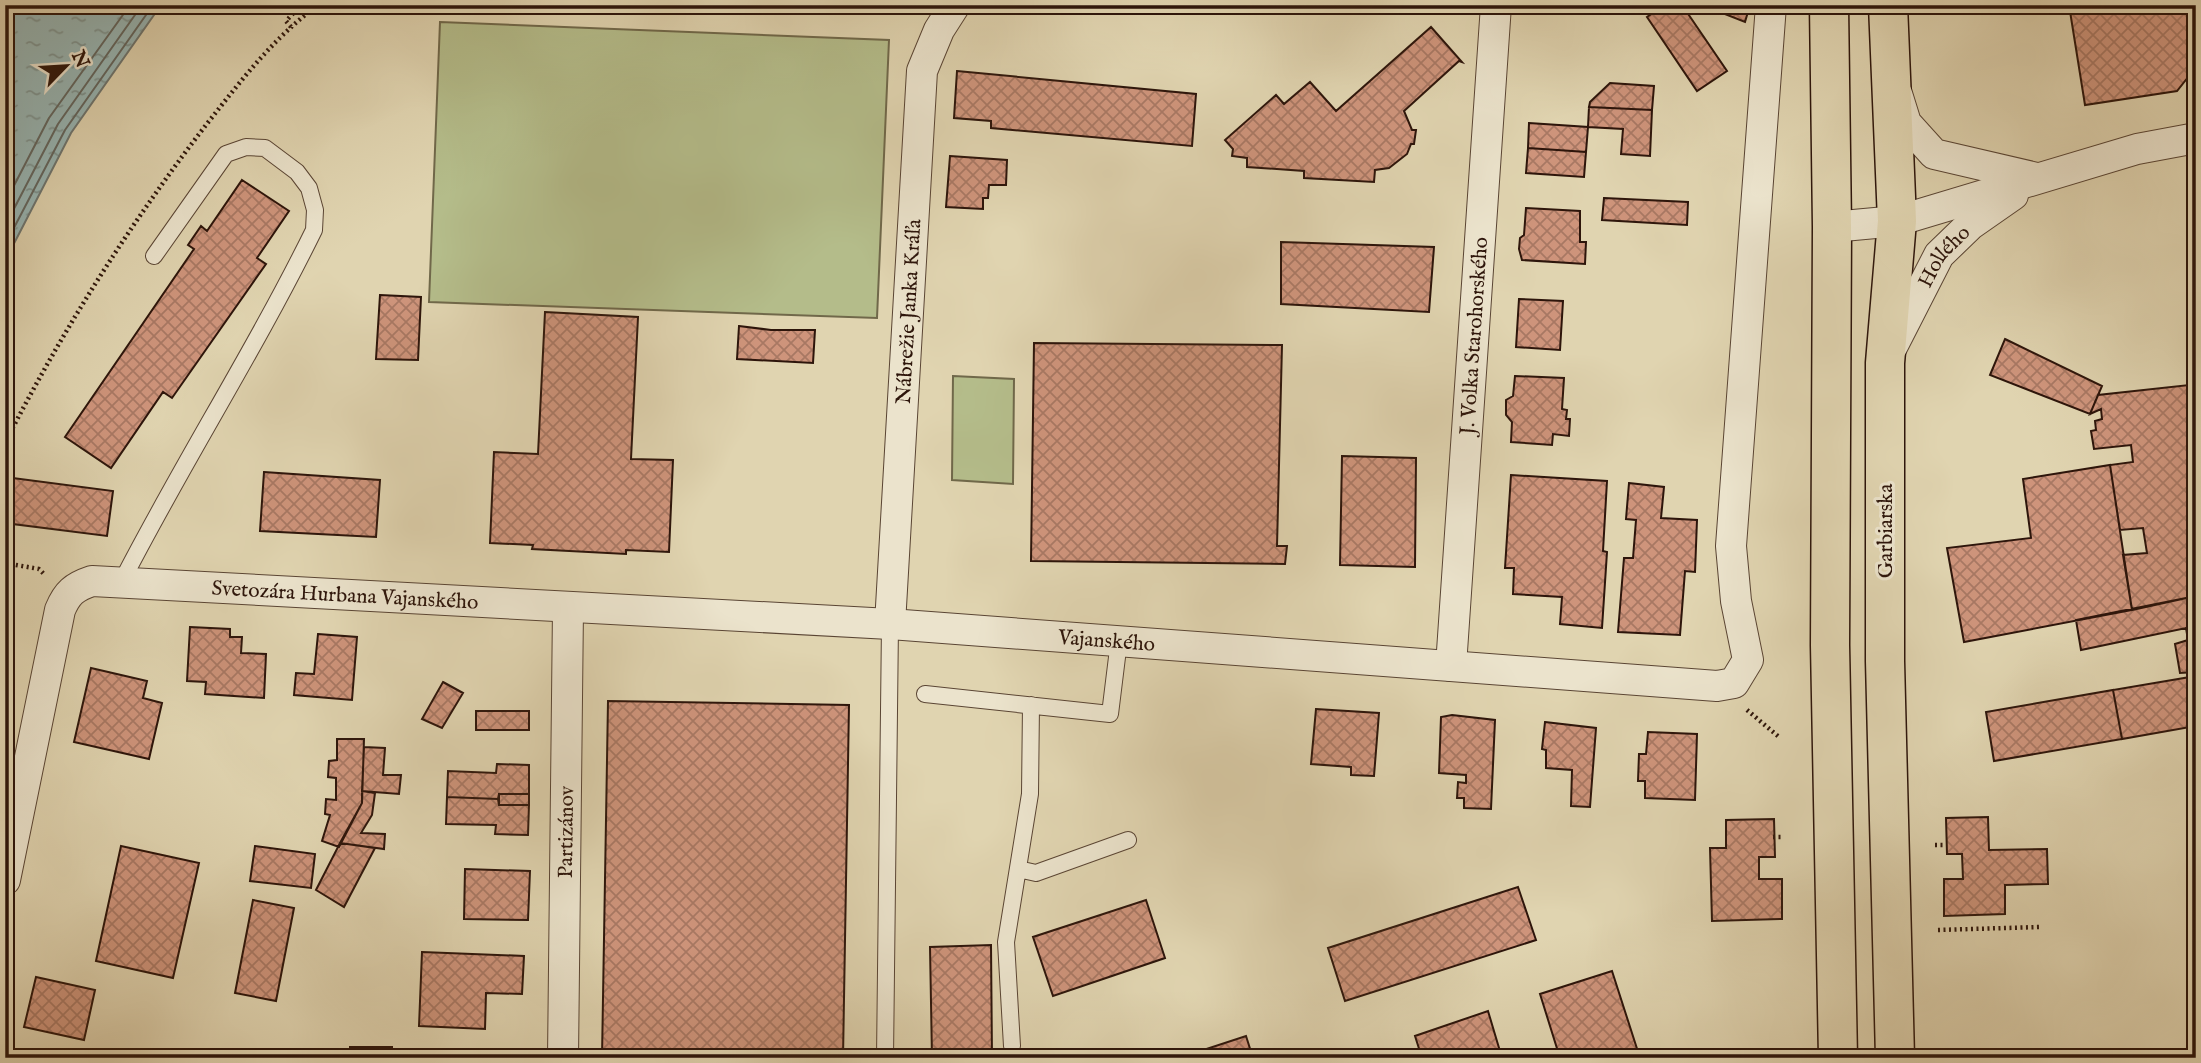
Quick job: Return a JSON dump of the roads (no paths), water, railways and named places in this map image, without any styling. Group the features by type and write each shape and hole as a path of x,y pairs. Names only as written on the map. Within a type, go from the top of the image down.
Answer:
{"main road":[{"path":"1829,5 1832,227 1829,646 1838,1058"},
{"name":"Garbiarska","path":"1888,5 1897,221 1885,363 1885,661 1895,1058"}],"street":[{"name":"Nábrežie Janka Kráľa","path":"890,624 922,71 939,30 955,5"},
{"name":"J. Volka Starohorského","path":"1451,666 1496,5"},
{"name":"Vajanského","path":"568,608 890,624 1726,685 1740,677 1748,660 1737,601 1731,545 1771,5"},
{"name":"Hollého","path":"1892,77 1906,123 1934,154 2037,178"},
{"name":"Hollého","path":"1832,227 1897,221 2137,149 2196,138"},
{"name":"Hollého","path":"1885,363 1939,255 1970,225 2037,178"},
{"path":"5,880 60,610 66,595 76,586 92,581 122,581"},
{"name":"Svetozára Hurbana Vajanského","path":"122,581 568,608"},
{"name":"Partizánov","path":"563,1058 568,608"}],"lane":[{"path":"122,581 164,498 248,356 314,230 314,210 309,188 290,166 265,148 246,147 226,154 154,256"},
{"path":"885,1058 890,624"},
{"path":"925,694 1110,713 1119,641"},
{"path":"1012,1046 1006,942 1030,794 1031,705"},
{"path":"1018,869 1036,873 1128,840"}],"water":[{"path":"5,5 161,5 71,133 5,261"}]}
